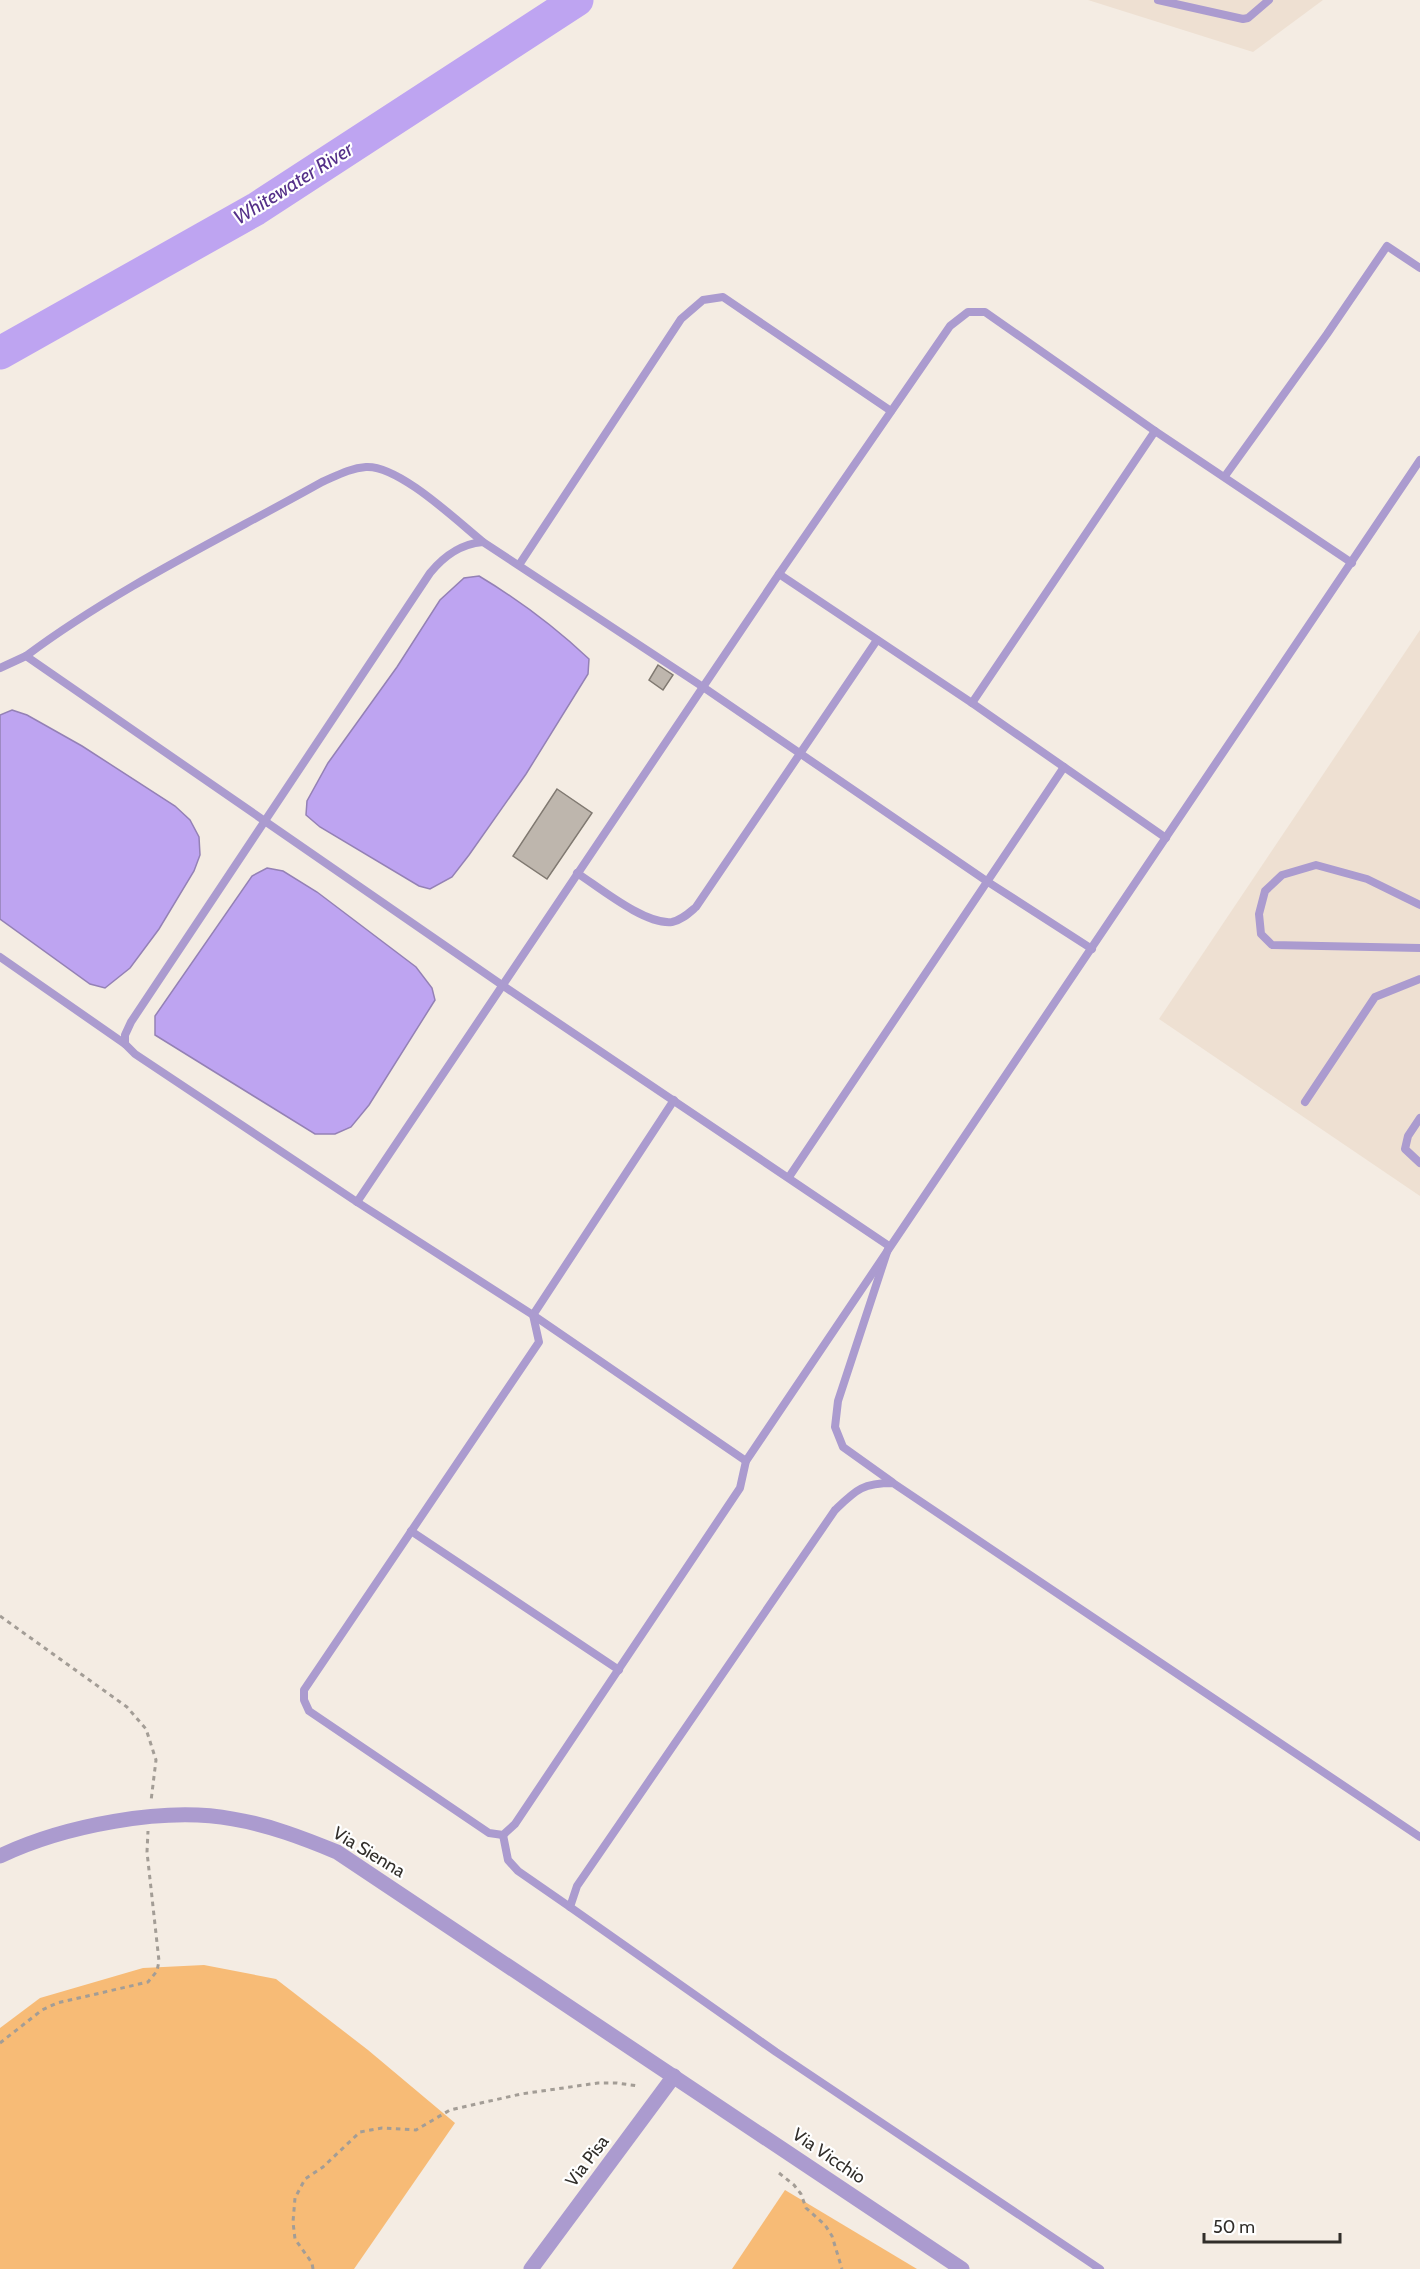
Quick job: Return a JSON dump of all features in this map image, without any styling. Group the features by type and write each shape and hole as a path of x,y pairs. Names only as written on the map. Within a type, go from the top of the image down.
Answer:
{"street":[{"name":"Via Sienna","path":"0,1856 23,1845 89,1826 172,1814 231,1818 288,1832 337,1852 674,2076"},
{"name":"Via Pisa","path":"531,2269 674,2076"},
{"name":"Via Vicchio","path":"674,2076 962,2269"}],"lane":[{"path":"1158,0 1243,19 1248,18 1269,0"},
{"path":"1225,476 1387,246 1420,268"},
{"path":"519,565 681,319 703,300 723,297 891,411"},
{"path":"357,1202 779,574 951,326 968,312 985,312 1155,431 1352,563"},
{"path":"972,703 1155,431"},
{"path":"503,1835 515,1824 740,1488 746,1461 889,1246 1092,949 1420,460"},
{"path":"0,668 26,656 54,634 136,585 322,482 351,470 367,467 382,469 407,482 483,542 703,687 988,882 1092,949"},
{"path":"125,1044 125,1035 131,1022 430,573 444,557 466,545 483,542"},
{"path":"779,574 972,703 1166,838"},
{"path":"577,873 657,921 672,922 683,918 696,907 878,640"},
{"path":"26,656 502,985 889,1246"},
{"path":"789,1177 1064,767"},
{"path":"1420,905 1367,879 1316,865 1282,875 1265,891 1259,914 1261,934 1272,945 1420,948"},
{"path":"0,957 125,1044 135,1054 357,1202 533,1315 746,1461"},
{"path":"1305,1102 1375,997 1420,979"},
{"path":"503,1835 489,1833 309,1711 304,1700 304,1690 539,1342 533,1315 674,1100"},
{"path":"1420,1118 1408,1136 1405,1149 1420,1163"},
{"path":"889,1246 838,1401 835,1427 843,1448 1420,1837"},
{"path":"570,1907 577,1886 835,1510 856,1490 876,1483 893,1483"},
{"path":"411,1531 619,1670"},
{"path":"503,1835 508,1860 518,1872 776,2052 1100,2269"}],"path":[{"path":"313,2269 312,2263 295,2239 292,2222 294,2198 304,2179 323,2167 360,2132 382,2128 417,2130 450,2110 520,2094 598,2084 616,2083 638,2086"},
{"path":"779,2173 794,2185 801,2194 806,2208 825,2225 832,2236 842,2269"}],"shaded area":[{"path":"1088,0 1323,0 1253,52"},
{"path":"479,576 536,614 576,647 589,659 588,674 526,774 469,855 452,877 430,889 419,886 320,827 306,815 307,801 328,763 397,667 440,600 464,578"},
{"path":"1420,630 1420,1196 1159,1019"},
{"path":"12,710 27,715 82,746 175,806 190,820 199,837 200,855 194,871 159,929 130,968 105,988 90,984 0,919 0,715"},
{"path":"267,868 283,871 317,892 416,967 432,988 435,1000 369,1105 351,1127 335,1134 315,1134 155,1035 155,1016 252,876"},
{"path":"204,1965 276,1979 368,2050 455,2123 354,2269 0,2269 0,2028 40,1998 143,1968"},
{"path":"785,2190 917,2269 732,2269"}],"building":[{"path":"658,665 673,675 663,690 649,680"},
{"path":"557,789 592,813 547,879 513,856"}],"waterway":[{"name":"Whitewater River","path":"0,353 256,209 577,0"}]}
